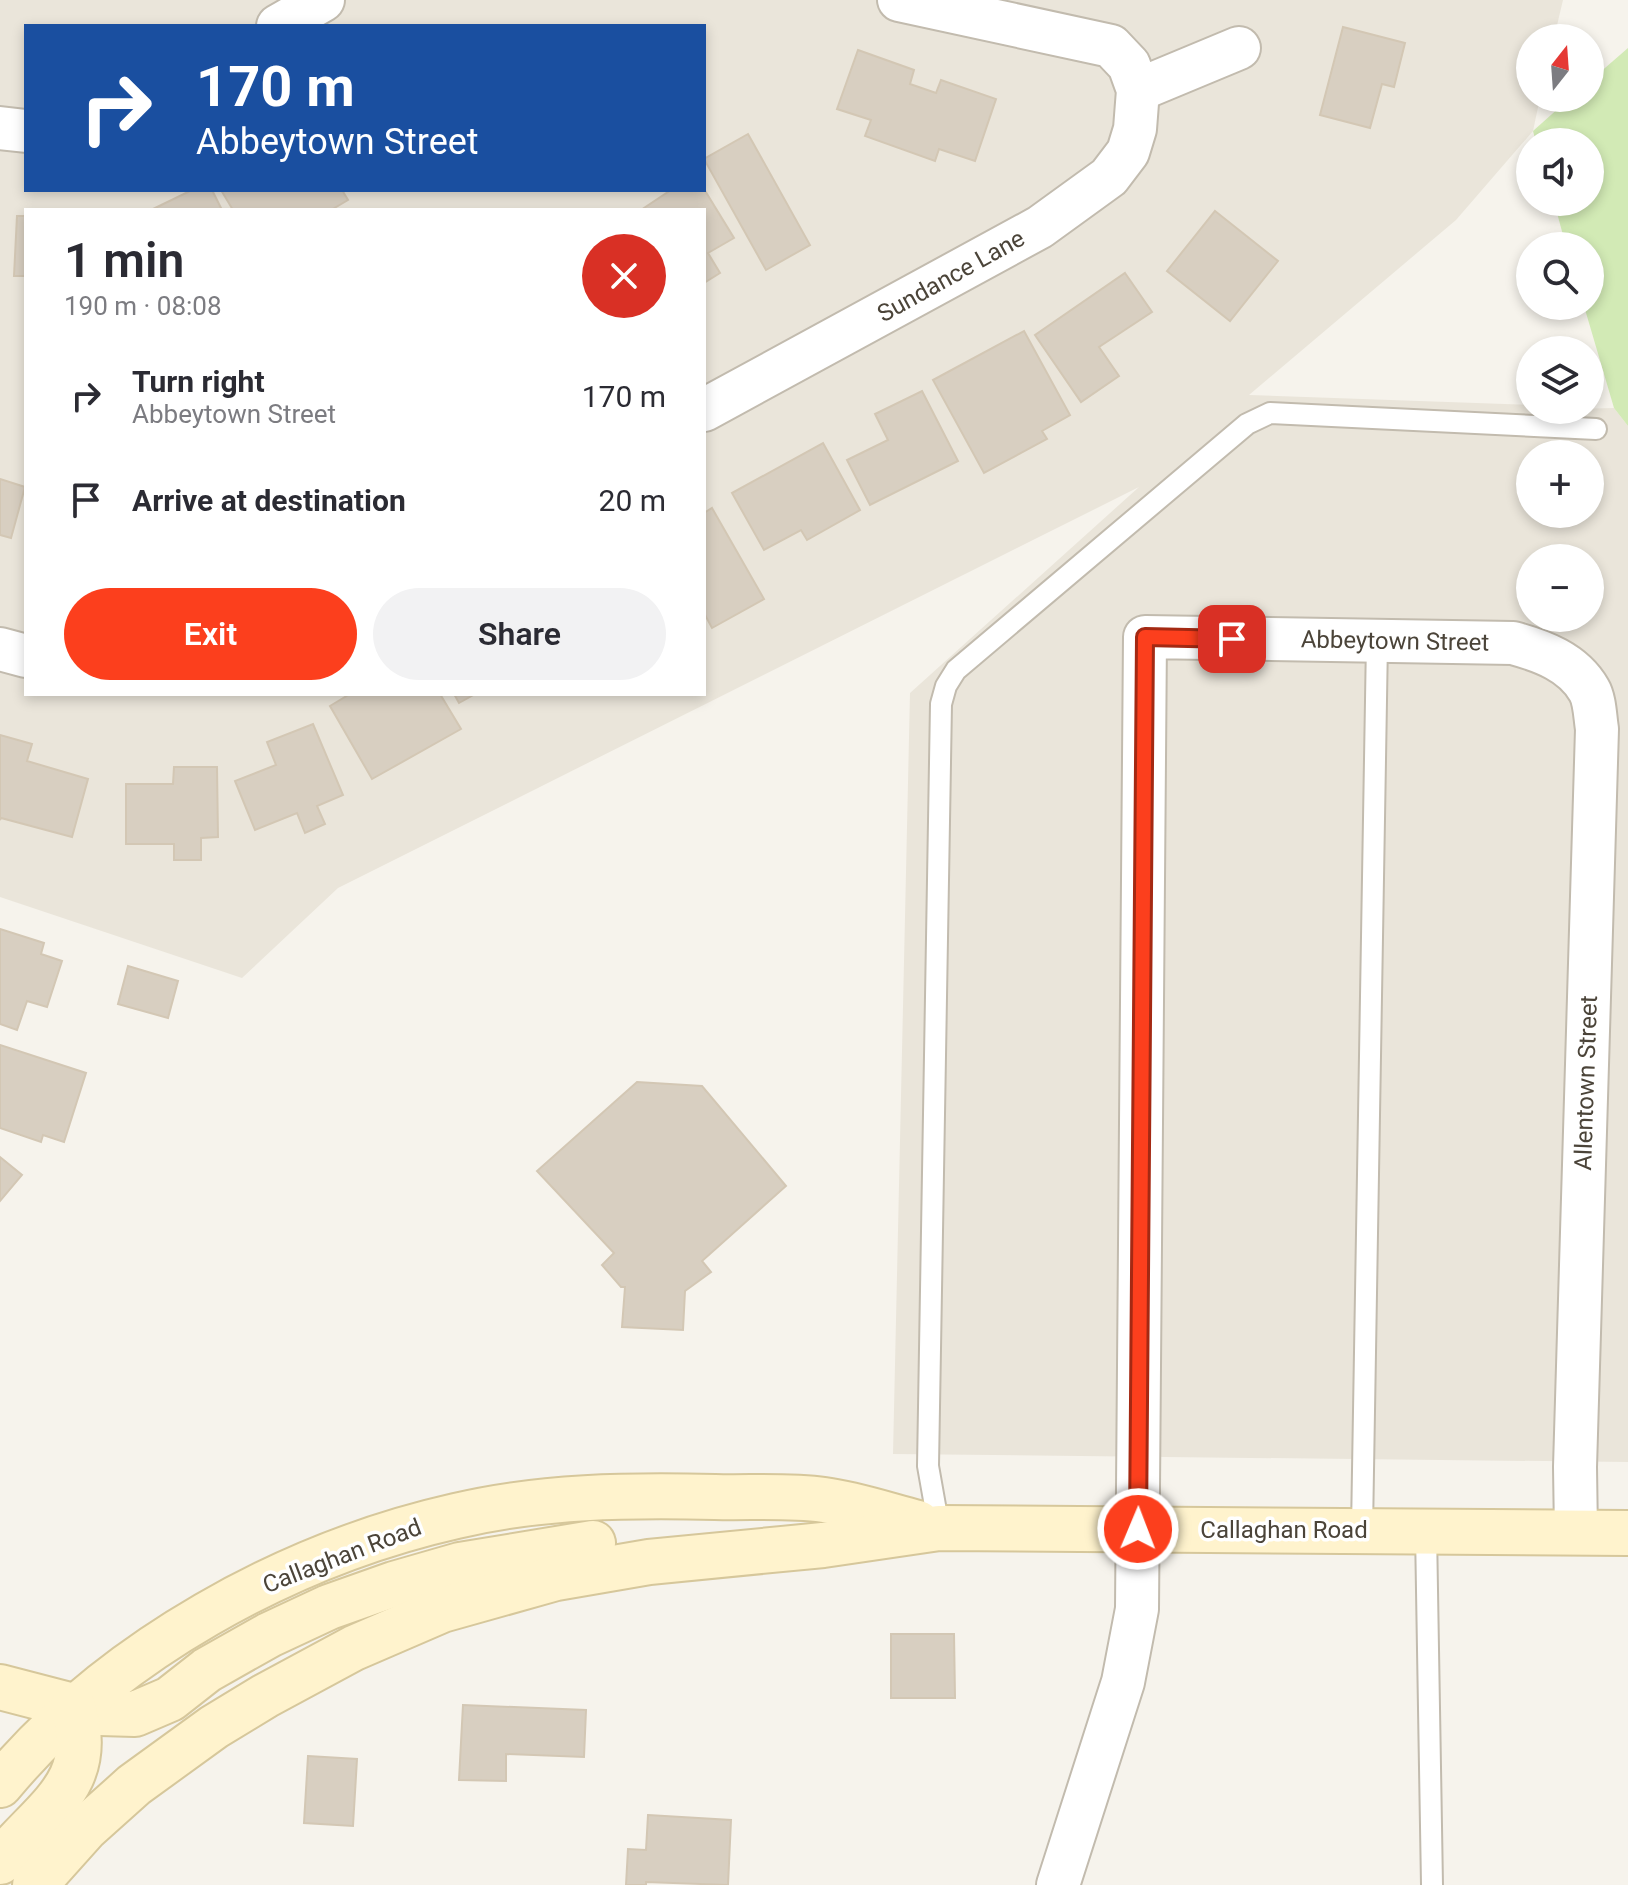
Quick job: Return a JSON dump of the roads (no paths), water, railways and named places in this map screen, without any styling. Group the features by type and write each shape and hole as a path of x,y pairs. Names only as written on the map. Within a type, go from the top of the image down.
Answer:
{"main road":[{"name":"Callaghan Road","path":"0,1785 73,1707 214,1610 268,1583 375,1538 457,1515 536,1502 602,1498 672,1496 823,1500 939,1528"},
{"name":"Callaghan Road","path":"35,1885 86,1828 166,1760 265,1696 354,1648 442,1610 556,1578 649,1562 823,1545 939,1528 1628,1533"},
{"path":"0,1687 100,1713 135,1714 170,1699 207,1670 269,1635 329,1607 460,1565 625,1538 691,1532 823,1545"},
{"path":"0,1862 61,1794 77,1769 79,1727 73,1707"}],"street":[{"path":"281,24 323,0"},
{"path":"899,0 1111,46 1129,65 1138,90 1239,48"},
{"name":"Sundance Lane","path":"706,409 1040,227 1081,200 1109,177 1128,152 1135,129 1138,90"},
{"path":"0,128 24,131"},
{"name":"Abbeytown Street","path":"1138,1529 1145,637 1513,643 1547,652"},
{"path":"0,649 24,655"},
{"name":"Allentown Street","path":"1547,652 1575,673 1590,692 1597,729 1575,1451 1576,1533"},
{"path":"1058,1885 1123,1682 1137,1609 1138,1529"}],"lane":[{"path":"939,1528 928,1466 941,704 946,686 956,670 1247,424 1270,413 1596,429"},
{"path":"1362,1530 1377,641"},
{"path":"1426,1531 1432,1885"}]}
